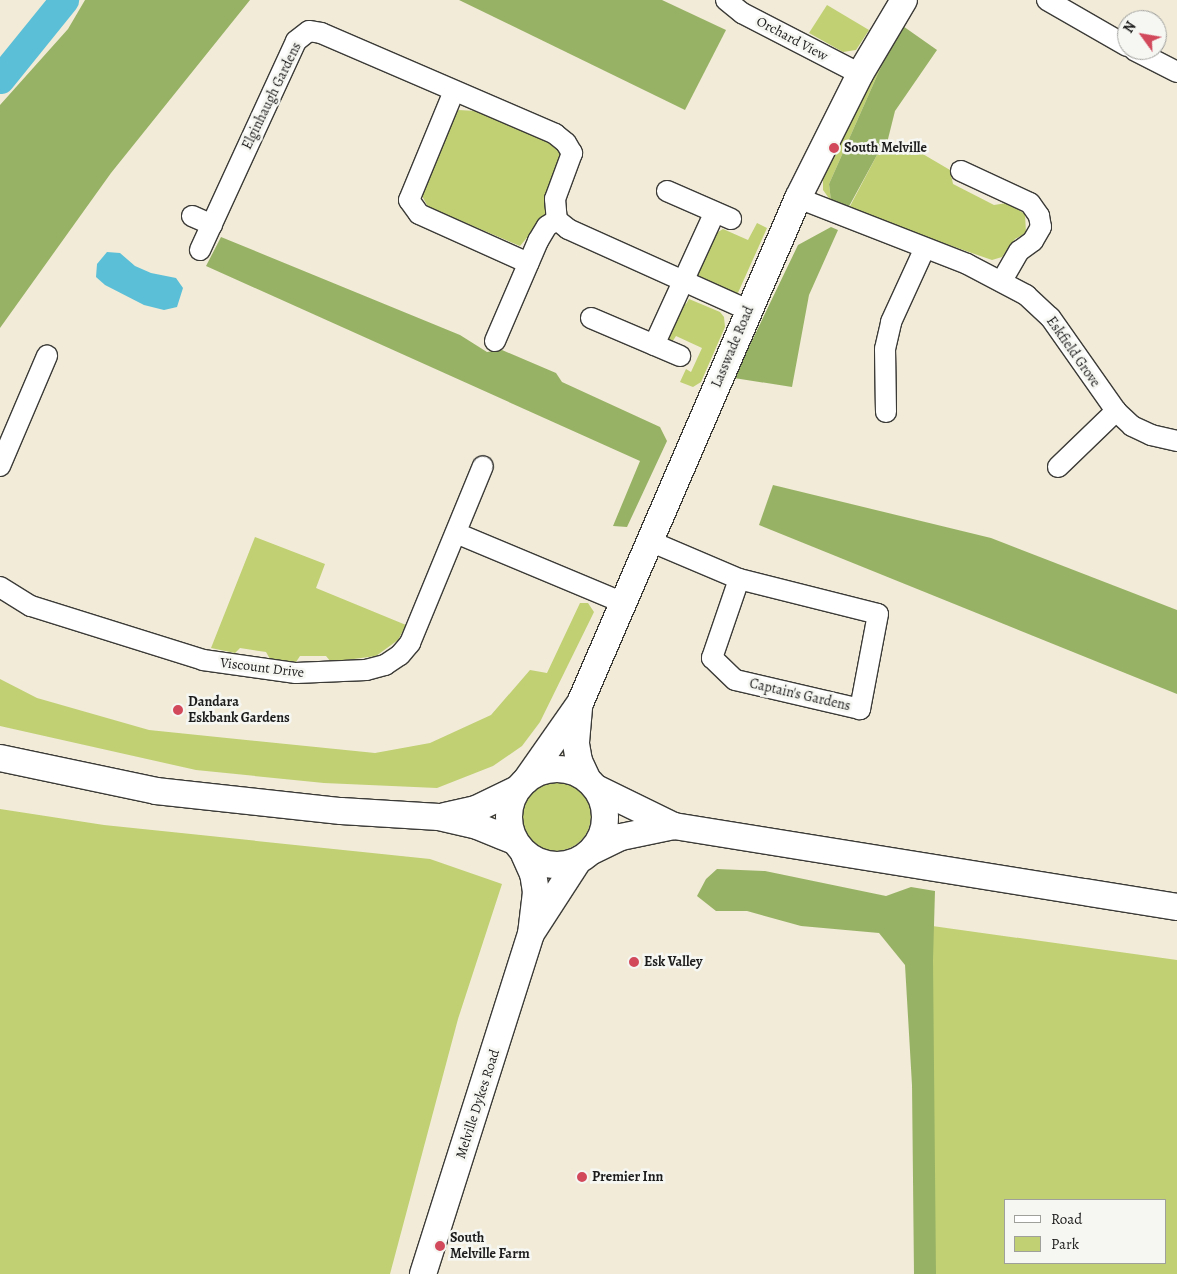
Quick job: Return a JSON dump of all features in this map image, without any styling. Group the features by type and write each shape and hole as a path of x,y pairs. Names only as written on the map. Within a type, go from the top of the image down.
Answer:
{"main road":[{"name":"Lasswade Road","path":"521,784 580,703 652,542 748,310 798,198 860,74 904,0"},
{"name":"Lasswade Road","path":"580,703 576,744 578,761 592,784"},
{"path":"0,758 156,791 341,811 439,817 477,826 519,848 541,864 560,866 585,856 621,837 674,826"},
{"path":"439,817 476,808 550,769 576,773 592,784 674,826 1177,907"},
{"path":"519,848 508,815 521,784"},
{"path":"585,856 601,837 605,820 604,804 592,784"},
{"name":"Melville Dykes Road","path":"423,1274 531,934 536,892 533,874 519,848"},
{"name":"Melville Dykes Road","path":"531,934 585,856"}],"street":[{"name":"Orchard View","path":"726,0 742,13 860,74"},
{"path":"1047,0 1117,40"},
{"name":"Elginhaugh Gardens","path":"200,250 296,41 309,31 321,33 555,134 566,143 572,153 555,199 553,211 556,220"},
{"path":"1154,60 1177,72"},
{"path":"454,91 409,200 419,214 528,263"},
{"path":"961,171 1030,203 1039,216 1041,227 1034,241 1019,251 1002,280"},
{"path":"654,345 684,282 723,215 666,191"},
{"name":"Eskfield Grove","path":"798,198 924,250 967,264 1002,280 1026,295 1050,317 1116,411 1132,426 1177,441"},
{"path":"192,216 212,225"},
{"path":"495,341 528,263 547,226 556,220 568,229 748,310"},
{"path":"886,412 885,349 892,322 924,250"},
{"path":"591,318 680,356"},
{"path":"0,466 47,356"},
{"path":"1058,467 1116,411"},
{"name":"Viscount Drive","path":"0,587 31,606 203,660 296,673 366,670 385,665 400,655 410,643 483,466"},
{"path":"456,533 624,603"},
{"name":"Captain's Gardens","path":"652,542 739,579 878,614 860,709 735,680 712,658 739,579"}],"green space":[{"path":"85,0 250,0 111,173 0,328 0,105 68,29"},
{"path":"459,0 662,0 726,30 685,110"},
{"path":"827,5 869,30 856,50 843,52 809,33"},
{"path":"900,24 829,184 831,201 823,190 823,179"},
{"path":"900,24 937,50 895,111 886,147 877,155 847,210 831,201 829,184"},
{"path":"458,110 477,111 557,146 563,159 546,215 520,246 428,207 421,194"},
{"path":"886,147 916,150 950,170 953,184 994,205 1007,203 1025,214 1026,233 1015,239 1002,257 992,260 848,210 877,155"},
{"path":"757,223 767,228 737,295 694,275 713,235 723,229 748,240"},
{"path":"831,227 838,230 809,295 792,387 734,378 798,245"},
{"path":"221,237 460,335 487,352 502,350 556,373 562,382 660,427 667,441 627,527 613,526 640,461 206,266"},
{"path":"689,299 720,312 724,317 725,327 701,382 693,387 680,382 686,369 691,372 702,348 676,336 669,347 667,337 682,302 686,304"},
{"path":"773,485 991,538 1177,610 1177,694 759,525"},
{"path":"255,537 325,564 316,588 406,625 398,640 376,656 331,662 326,656 300,656 296,662 270,659 266,652 240,648 235,653 211,648"},
{"path":"580,603 588,603 594,612 540,722 522,746 493,766 437,788 324,783 196,770 0,726 0,679 37,698 149,730 375,753 430,743 491,715 530,670 547,673"},
{"path":"556,781 569,784 581,791 588,803 591,816 588,829 581,841 569,848 556,851 543,848 531,841 524,829 521,816 524,803 531,791 543,784"},
{"path":"0,809 104,825 430,859 502,884 458,1019 390,1274 0,1274"},
{"path":"717,869 765,871 886,896 911,887 935,891 933,960 936,1274 914,1274 912,1085 905,965 879,933 801,926 747,911 716,911 697,896 706,879"},
{"path":"918,924 1177,960 1177,1274 926,1274"}],"water":[{"path":"107,252 120,253 135,266 151,273 176,278 183,288 177,307 164,310 144,305 105,285 96,277 97,264"}],"waterway":[{"path":"0,79 64,0"}],"place":[{"name":"South Melville","path":"834,148"},
{"name":"Dandara Eskbank Gardens","path":"178,710"},
{"name":"Esk Valley","path":"634,962"},
{"name":"Premier Inn","path":"582,1177"},
{"name":"South Melville Farm","path":"440,1246"}]}
